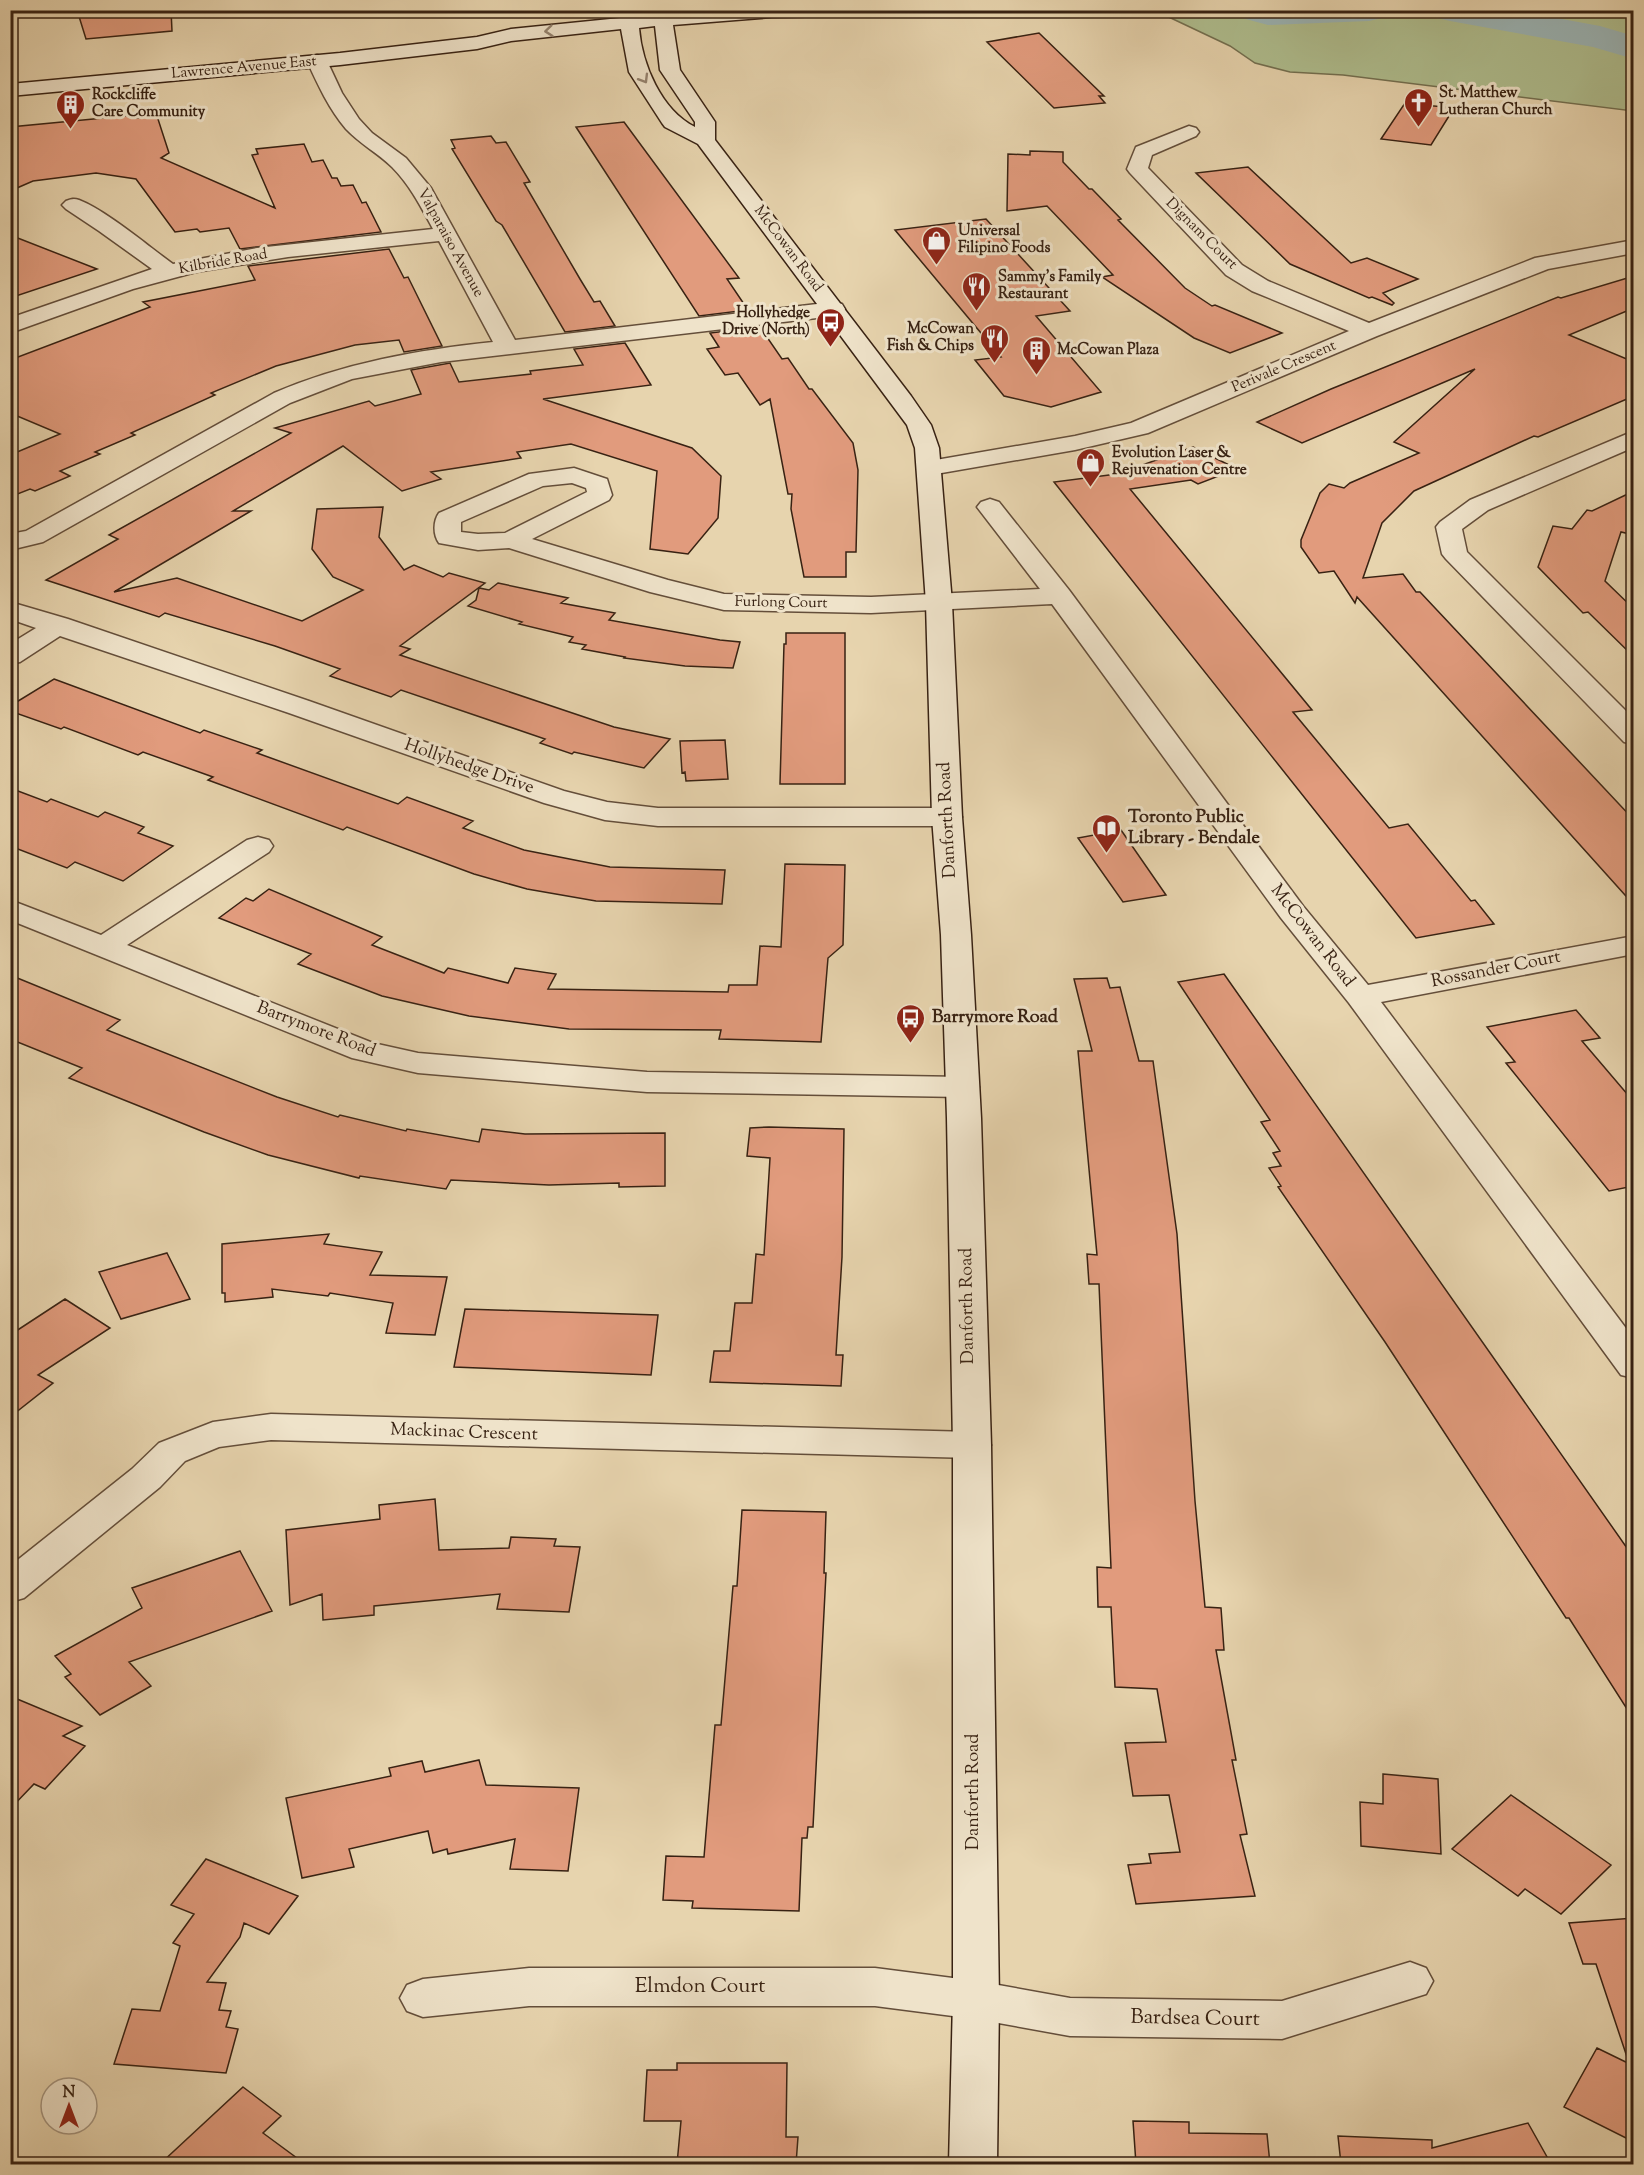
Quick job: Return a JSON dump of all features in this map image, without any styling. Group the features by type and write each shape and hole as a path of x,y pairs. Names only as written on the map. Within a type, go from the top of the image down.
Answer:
{"street":[{"name":"Lawrence Avenue East","path":"10,90 477,44 516,50 629,25 770,11 835,11"},
{"name":"Lawrence Avenue East","path":"664,23 788,24 835,11"},
{"name":"McCowan Road","path":"664,23 670,70 705,122 705,140"},
{"name":"McCowan Road","path":"629,25 639,72 672,123 705,140 911,412 919,425 929,458"},
{"name":"Valparaiso Avenue","path":"317,61 332,93 351,123 364,137 399,162 413,177 508,348"},
{"name":"Dignam Court","path":"1189,132 1143,151 1137,169 1234,270 1260,286 1369,331"},
{"path":"73,205 107,226 169,271"},
{"name":"Kilbride Road","path":"10,326 169,271 240,257 444,234"},
{"name":"Perivale Crescent","path":"929,458 1075,443 1139,428 1369,331 1543,263 1634,246"},
{"path":"10,542 34,537 312,383 349,372 508,348 834,309"},
{"path":"1634,438 1479,505 1449,527 1455,554 1634,736"},
{"name":"Danforth Road","path":"929,458 939,603 947,817 956,935 963,1087 972,1445 976,2000 974,2164"},
{"name":"Furlong Court","path":"510,540 600,495 597,483 574,475 538,479 448,518 448,538 478,542 510,540 659,586 724,602 871,605 1060,596"},
{"name":"McCowan Road","path":"990,507 1060,596 1292,912 1360,996 1634,1366"},
{"name":"Hollyhedge Drive","path":"10,610 554,797 605,811 658,817 947,817"},
{"path":"10,656 59,625"},
{"path":"105,946 258,846"},
{"name":"Barrymore Road","path":"10,909 363,1051 418,1063 647,1082 963,1087"},
{"name":"Rossander Court","path":"1360,996 1634,945"},
{"name":"Mackinac Crescent","path":"10,1588 146,1478 172,1452 213,1435 271,1427 972,1445"},
{"name":"Bardsea Court","path":"976,2000 1070,2018 1282,2020 1410,1981"},
{"name":"Elmdon Court","path":"423,1998 529,1987 875,1987 976,2000"}],"green space":[{"path":"1156,11 1633,11 1633,111 1343,75 1290,72 1255,63 1230,46"}],"building":[{"path":"77,10 171,10 172,31 86,39"},
{"path":"1039,33 1104,96 1099,96 1105,103 1054,108 987,42"},
{"path":"1405,103 1454,108 1431,145 1381,139"},
{"path":"135,115 136,118 157,116 169,153 161,158 275,208 252,155 258,154 256,149 304,144 312,162 323,160 332,178 337,178 341,186 353,185 362,203 366,202 381,232 240,249 229,228 200,232 197,229 175,232 136,179 96,173 33,181 10,191 10,127"},
{"path":"624,122 739,278 727,279 748,310 699,316 576,127"},
{"path":"491,136 496,143 506,142 530,182 524,183 580,279 594,302 600,301 615,326 565,332 502,225 496,221 452,149 455,148 451,140"},
{"path":"1030,151 1063,152 1063,162 1089,189 1092,189 1121,219 1118,220 1185,288 1212,306 1215,305 1282,333 1230,353 1194,338 1102,277 1113,275 1047,206 1007,211 1008,154 1030,155"},
{"path":"1248,167 1351,263 1367,258 1418,279 1383,293 1394,303 1392,305 1372,297 1369,298 1290,264 1196,173"},
{"path":"986,219 1070,311 1036,316 1101,392 1051,407 1004,396 975,360 1001,357 895,230"},
{"path":"10,235 97,269 10,298"},
{"path":"389,249 404,278 408,277 442,346 404,352 399,340 355,345 276,366 211,393 215,395 131,433 135,435 95,452 100,454 60,471 70,476 35,491 30,489 10,497 10,455 60,434 10,413 10,360 150,307 143,302 255,280 248,266"},
{"path":"1634,276 1634,308 1569,335 1634,362 1634,396 1538,437 1534,436 1414,491 1382,523 1363,578 1403,574 1416,592 1420,592 1634,820 1634,905 1357,597 1355,603 1334,571 1319,573 1301,547 1301,540 1320,493 1329,484 1344,488 1350,483 1419,453 1394,442 1475,369 1302,443 1257,422 1331,389 1558,297"},
{"path":"760,327 782,359 788,358 809,389 812,389 853,443 858,470 856,552 846,552 846,577 804,577 791,509 792,494 788,494 770,399 760,405 738,373 725,375 707,349 719,347 710,333"},
{"path":"625,343 651,385 543,399 692,448 721,476 718,518 688,554 650,549 657,471 571,444 517,452 521,458 431,472 441,479 402,491 343,446 233,511 251,511 114,592 177,578 302,621 363,590 333,577 312,549 317,509 383,507 379,537 404,570 414,565 443,577 449,573 485,583 400,646 410,649 400,655 614,727 670,739 644,768 574,752 572,754 540,743 545,739 401,690 391,697 330,676 340,669 275,646 165,613 159,617 46,580 118,539 109,535 291,433 275,428 369,401 375,406 421,394 411,370 450,363 459,382 531,374 530,371 583,365 574,349"},
{"path":"1193,447 1237,469 1198,484 1191,480 1130,489 1312,710 1293,712 1389,828 1408,824 1471,901 1475,900 1494,924 1416,938 1054,482 1117,474"},
{"path":"1634,491 1634,535 1621,532 1605,581 1634,609 1634,657 1588,612 1583,613 1538,567 1553,526 1572,529 1587,510 1592,511"},
{"path":"498,583 568,598 561,603 615,613 609,620 740,642 733,668 685,666 624,658 582,649 586,645 569,642 573,637 519,624 522,622 468,606 476,600 479,588 489,590"},
{"path":"786,633 845,633 845,784 780,784"},
{"path":"54,679 200,733 204,730 262,750 257,753 398,804 407,797 473,821 463,828 524,850 610,867 725,870 722,904 596,901 527,889 474,874 347,827 343,830 208,780 213,777 143,752 138,755 64,727 61,729 10,711 10,706"},
{"path":"725,740 728,779 686,781 685,772 682,773 680,741"},
{"path":"10,788 47,802 51,799 98,817 105,812 144,827 138,833 173,846 123,881 75,862 67,868 10,846"},
{"name":"Toronto Public Library - Bendale","path":"1121,830 1166,895 1123,902 1078,838"},
{"path":"785,864 845,865 843,945 828,958 821,1042 719,1039 721,1030 569,1029 469,1016 382,996 298,964 311,954 219,918 246,898 253,901 269,889 382,937 372,945 444,973 448,968 508,983 515,968 556,974 548,989 728,992 729,985 757,985 760,946 781,947"},
{"path":"1224,974 1634,1558 1634,1720 1569,1618 1566,1618 1385,1342 1278,1187 1281,1186 1269,1168 1281,1166 1273,1153 1280,1151 1261,1122 1270,1120 1178,982"},
{"path":"10,975 120,1020 107,1030 277,1097 338,1117 340,1115 406,1131 407,1129 479,1142 482,1129 525,1134 665,1133 665,1186 619,1187 619,1183 549,1185 451,1180 446,1189 360,1176 359,1178 268,1155 69,1078 82,1068 10,1039"},
{"path":"1107,978 1110,988 1120,987 1139,1061 1153,1061 1177,1234 1195,1501 1205,1607 1221,1608 1224,1650 1216,1650 1236,1760 1232,1760 1247,1834 1240,1835 1255,1896 1136,1904 1128,1865 1151,1863 1149,1854 1180,1852 1169,1795 1133,1796 1125,1743 1166,1742 1157,1689 1115,1687 1111,1607 1098,1607 1097,1567 1111,1568 1099,1284 1089,1284 1087,1254 1097,1255 1078,1051 1092,1051 1074,979"},
{"path":"1576,1010 1600,1038 1582,1041 1634,1102 1634,1186 1609,1191 1506,1063 1515,1062 1487,1027"},
{"path":"750,1128 844,1129 842,1257 836,1355 843,1355 841,1386 710,1382 714,1351 730,1351 735,1303 752,1303 756,1254 764,1255 770,1158 747,1156"},
{"path":"329,1234 324,1244 382,1252 370,1275 447,1277 435,1335 386,1333 393,1303 330,1293 328,1296 272,1289 273,1297 225,1302 225,1293 222,1293 222,1244"},
{"path":"167,1253 190,1299 121,1319 99,1272"},
{"path":"65,1299 110,1328 38,1375 53,1383 10,1417 10,1335"},
{"path":"465,1309 658,1315 651,1375 454,1367"},
{"path":"435,1499 439,1550 509,1548 511,1537 556,1539 554,1546 580,1547 569,1612 497,1609 500,1594 374,1606 374,1615 323,1620 322,1594 290,1605 286,1530 380,1519 379,1505"},
{"path":"742,1510 826,1512 824,1573 826,1573 813,1827 808,1827 807,1838 802,1838 799,1911 692,1908 693,1901 663,1900 666,1856 704,1857 715,1725 721,1725 733,1586 737,1586"},
{"path":"240,1551 272,1611 129,1662 151,1686 100,1715 65,1677 71,1674 55,1656 142,1608 132,1588"},
{"path":"10,1696 82,1726 63,1736 85,1746 45,1789 34,1784 10,1809"},
{"path":"479,1760 486,1785 579,1788 568,1871 510,1869 515,1839 448,1854 447,1849 433,1853 428,1831 349,1849 354,1867 302,1878 286,1798 391,1776 389,1768 422,1761 425,1772"},
{"path":"1383,1774 1438,1779 1441,1854 1361,1846 1360,1802 1383,1804"},
{"path":"1511,1795 1611,1865 1561,1914 1525,1889 1518,1896 1452,1849"},
{"path":"206,1859 298,1896 269,1934 244,1923 240,1937 207,1982 226,1983 219,2010 231,2011 226,2027 238,2029 226,2073 114,2064 132,2009 160,2011 180,1946 173,1943 194,1914 171,1905"},
{"path":"1634,1918 1634,2060 1628,2060 1596,1964 1583,1964 1569,1923"},
{"path":"1597,2048 1634,2066 1634,2142 1564,2107"},
{"path":"677,2063 787,2063 786,2137 798,2137 796,2164 677,2164 681,2121 644,2121 647,2070 677,2070"},
{"path":"243,2087 281,2116 263,2133 305,2164 160,2164"},
{"path":"1133,2121 1189,2122 1189,2133 1267,2134 1270,2164 1136,2164"},
{"path":"1528,2123 1551,2164 1341,2164 1338,2136 1432,2140 1432,2148"}],"waterway":[{"path":"1255,10 1268,14 1369,10"},
{"path":"1450,10 1600,37 1634,48"}],"place":[{"name":"St. Matthew Lutheran Church","path":"1418,128"},
{"name":"Rockcliffe Care Community","path":"71,130"},
{"name":"Universal Filipino Foods","path":"937,266"},
{"name":"Sammy's Family Restaurant","path":"977,312"},
{"name":"Hollyhedge Drive (North)","path":"831,348"},
{"name":"McCowan Fish & Chips","path":"995,364"},
{"name":"McCowan Plaza","path":"1036,376"},
{"name":"Evolution Laser & Rejuvenation Centre","path":"1091,488"},
{"name":"Toronto Public Library - Bendale","path":"1107,854"},
{"name":"Barrymore Road","path":"911,1044"}]}
